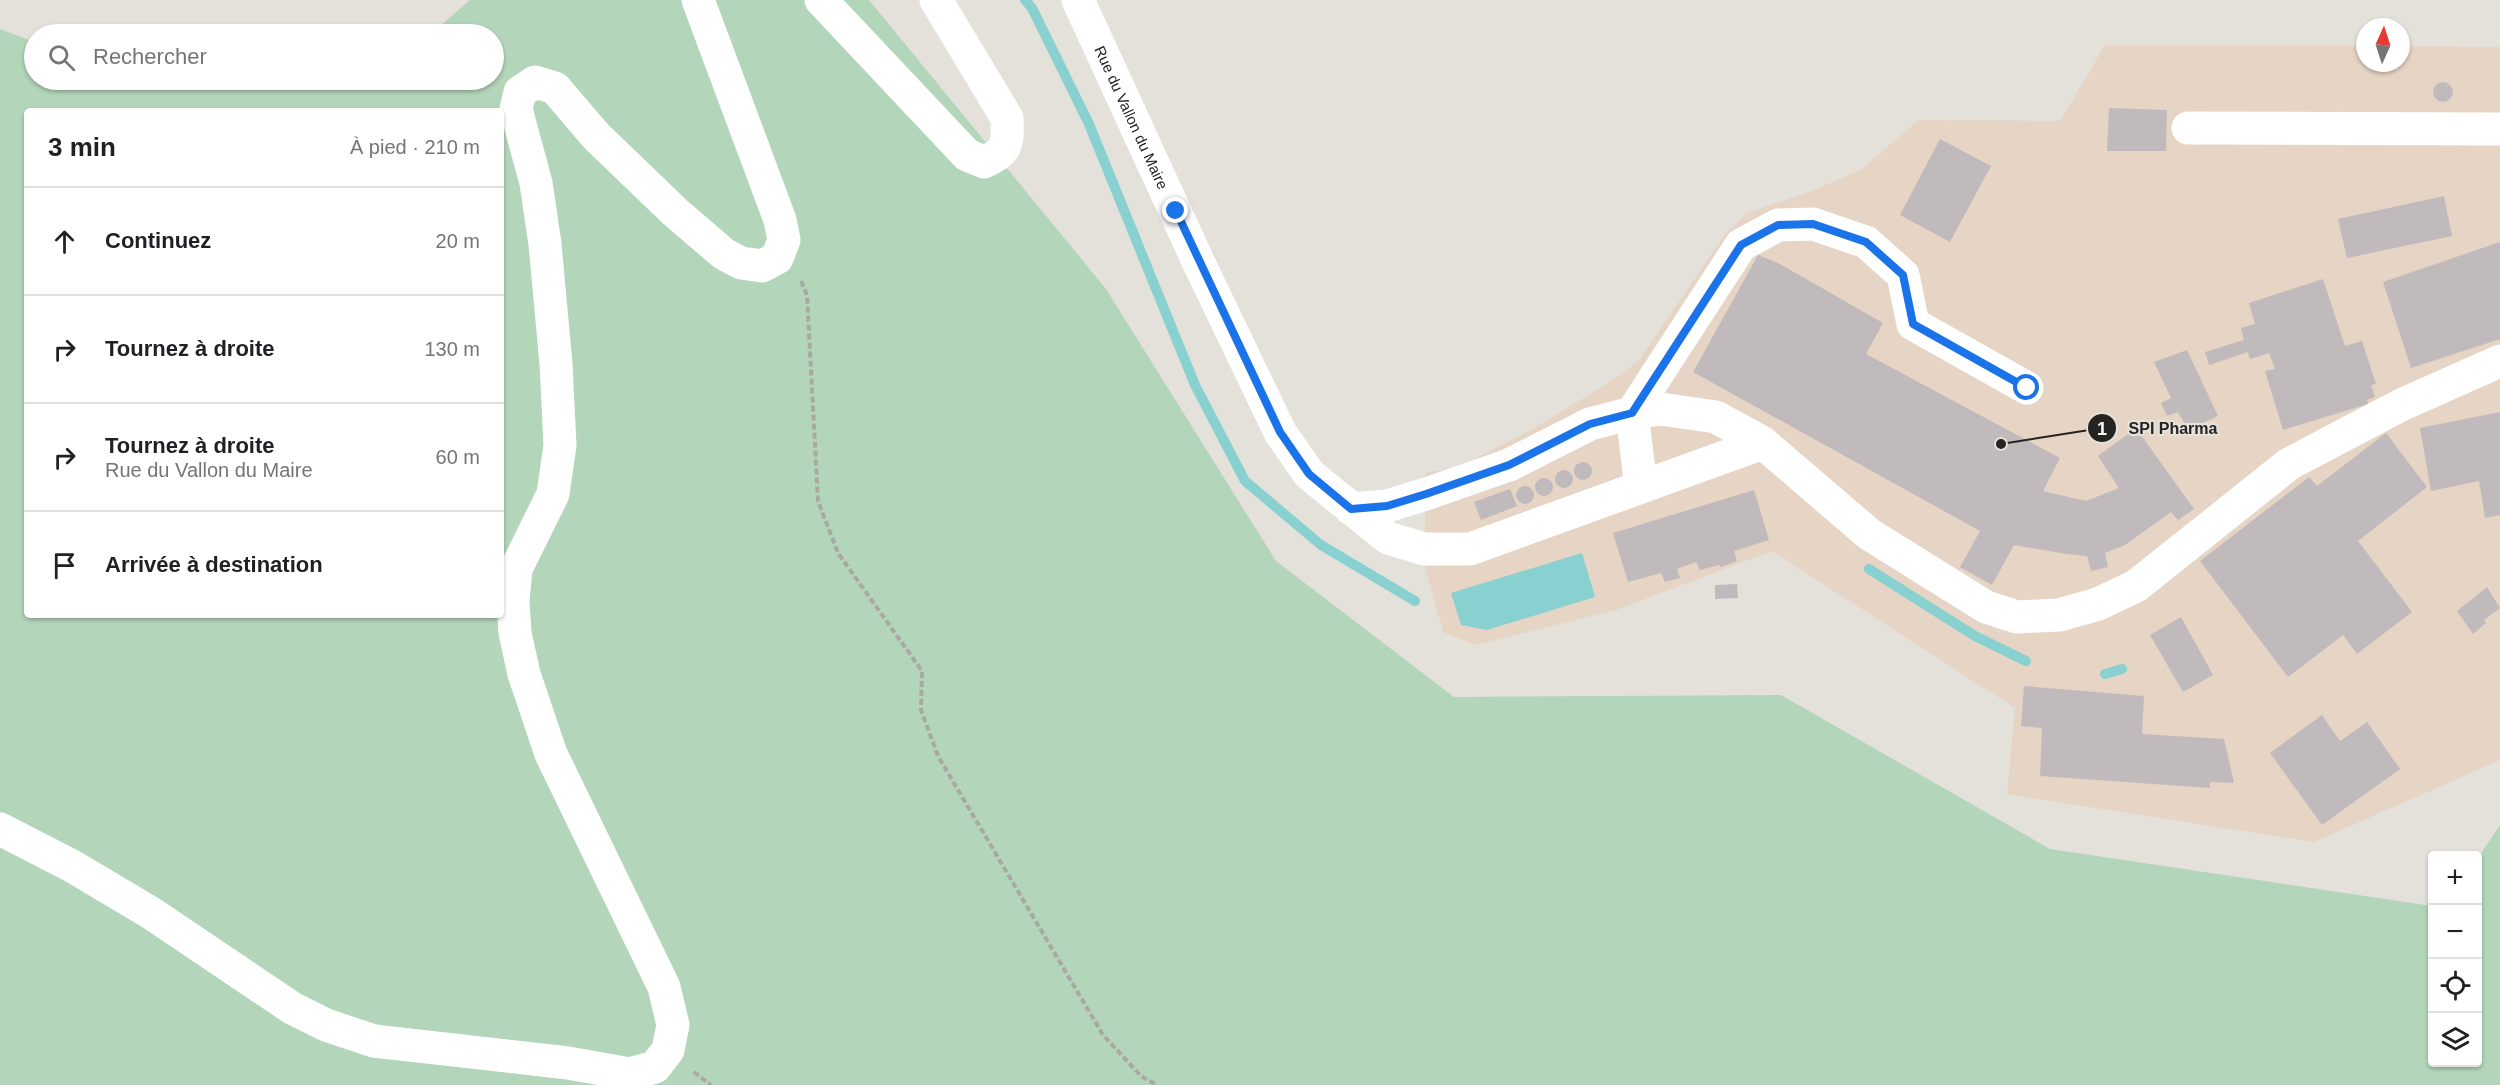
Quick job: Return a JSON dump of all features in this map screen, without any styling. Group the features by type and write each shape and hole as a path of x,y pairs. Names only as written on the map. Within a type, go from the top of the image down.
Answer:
{"street":[{"path":"0,829 72,866 151,912 261,989 326,1025 374,1041 425,1048 568,1063 630,1074 655,1067 668,1050 673,1025 664,987 551,754 524,674 515,633 513,601 516,569 553,494 560,445 556,364 545,244 536,183 516,109 520,92 535,82 555,88 596,136 675,212 724,254 741,263 762,266 777,258 784,240 780,220 698,0"},
{"path":"820,0 967,155 984,162 999,156 1008,140 1007,118 936,0"},
{"name":"Rue du Vallon du Maire","path":"1078,0 1197,260 1280,432 1309,474 1388,538 1425,549 1470,549 1763,442"},
{"path":"2188,128 2500,129"},
{"path":"1641,487 1632,413 1741,245 1778,225 1813,224 1866,242 1903,275 1913,324 2027,388"},
{"path":"1351,509 1387,506 1426,494 1509,465 1590,424 1632,413 1661,409 1716,417 1763,442 1869,534 1986,607 2017,617 2060,615 2098,604 2136,586 2289,464 2401,405 2500,361"}],"path":[{"path":"784,240 807,295 818,501 838,553 922,671 921,710 938,756 1102,1035 1141,1076 1157,1085"}],"shaded area":[{"path":"2105,45 2356,46 2356,72 2410,72 2410,46 2500,47 2500,760 2314,842 2007,794 2015,708 1772,551 1616,610 1476,645 1443,632 1425,567 1425,473 1448,469 1472,460 1533,429 1621,375 1640,359 1725,234 1747,213 1812,191 1860,170 1919,120 2060,121"}],"green space":[{"path":"470,0 869,0 1106,289 1276,561 1454,697 1781,695 2050,849 2428,905 2428,1067 2482,1067 2482,852 2500,825 2500,1085 0,1085 0,29 24,38 24,90 504,90 504,24 442,24"}],"water":[{"path":"1582,553 1595,597 1487,630 1461,625 1451,593"}],"building":[{"path":"2443,82 2450,85 2453,92 2450,99 2443,102 2436,99 2433,92 2436,85"},
{"path":"2109,108 2167,110 2166,151 2107,151"},
{"path":"1940,139 1991,166 1950,242 1900,215"},
{"path":"2444,196 2452,236 2347,258 2338,219"},
{"path":"2500,242 2500,339 2411,368 2383,282"},
{"path":"1758,255 1780,264 1883,323 1866,354 2060,458 2043,491 2086,501 2119,488 2098,456 2136,428 2194,509 2178,520 2171,512 2125,545 2105,553 2108,567 2091,571 2087,556 2014,545 1992,585 1960,567 1980,531 1693,372"},
{"path":"2323,279 2345,346 2362,341 2376,384 2371,385 2375,397 2367,400 2368,404 2283,430 2265,371 2275,369 2269,353 2250,359 2248,352 2209,365 2205,352 2244,340 2241,328 2255,324 2249,303"},
{"path":"2187,350 2218,416 2188,430 2178,412 2167,416 2161,403 2171,398 2154,362"},
{"path":"2500,412 2500,515 2485,518 2479,481 2431,491 2420,428"},
{"path":"2386,433 2427,487 2358,541 2412,612 2357,654 2343,635 2288,677 2200,561 2309,477 2317,486"},
{"path":"1583,462 1591,467 1592,471 1587,479 1583,480 1575,475 1574,471 1579,463"},
{"path":"1564,470 1572,475 1573,479 1568,487 1564,488 1556,483 1555,479 1560,471"},
{"path":"1540,478 1548,478 1553,483 1551,494 1540,496 1535,491 1535,483"},
{"path":"1525,486 1533,491 1534,495 1529,503 1525,504 1517,499 1516,495 1521,487"},
{"path":"1510,489 1517,506 1481,520 1474,502"},
{"path":"1754,490 1769,540 1734,551 1737,561 1721,567 1719,565 1700,570 1696,562 1677,569 1680,578 1665,582 1661,573 1628,582 1613,533"},
{"path":"1737,584 1738,598 1715,599 1715,585"},
{"path":"2487,587 2500,608 2484,620 2486,623 2473,634 2457,611"},
{"path":"2181,617 2213,675 2183,692 2150,635"},
{"path":"2024,686 2144,696 2142,734 2224,739 2234,783 2210,782 2210,788 2040,776 2042,728 2021,726"},
{"path":"2322,715 2340,741 2367,722 2400,769 2322,825 2270,753"}],"waterway":[{"path":"1025,0 1032,8 1089,124 1195,385 1245,481 1321,545 1415,601"},
{"path":"1869,569 1975,636 2026,661"},
{"path":"2105,674 2122,669"}],"place":[{"name":"SPI Pharma","path":"2001,444"}],"route":[{"path":"1176,211 1197,260 1280,432 1309,474 1351,509 1387,506 1426,494 1509,465 1590,424 1632,413 1741,245 1778,225 1813,224 1866,242 1903,275 1913,324 2027,388"}]}
